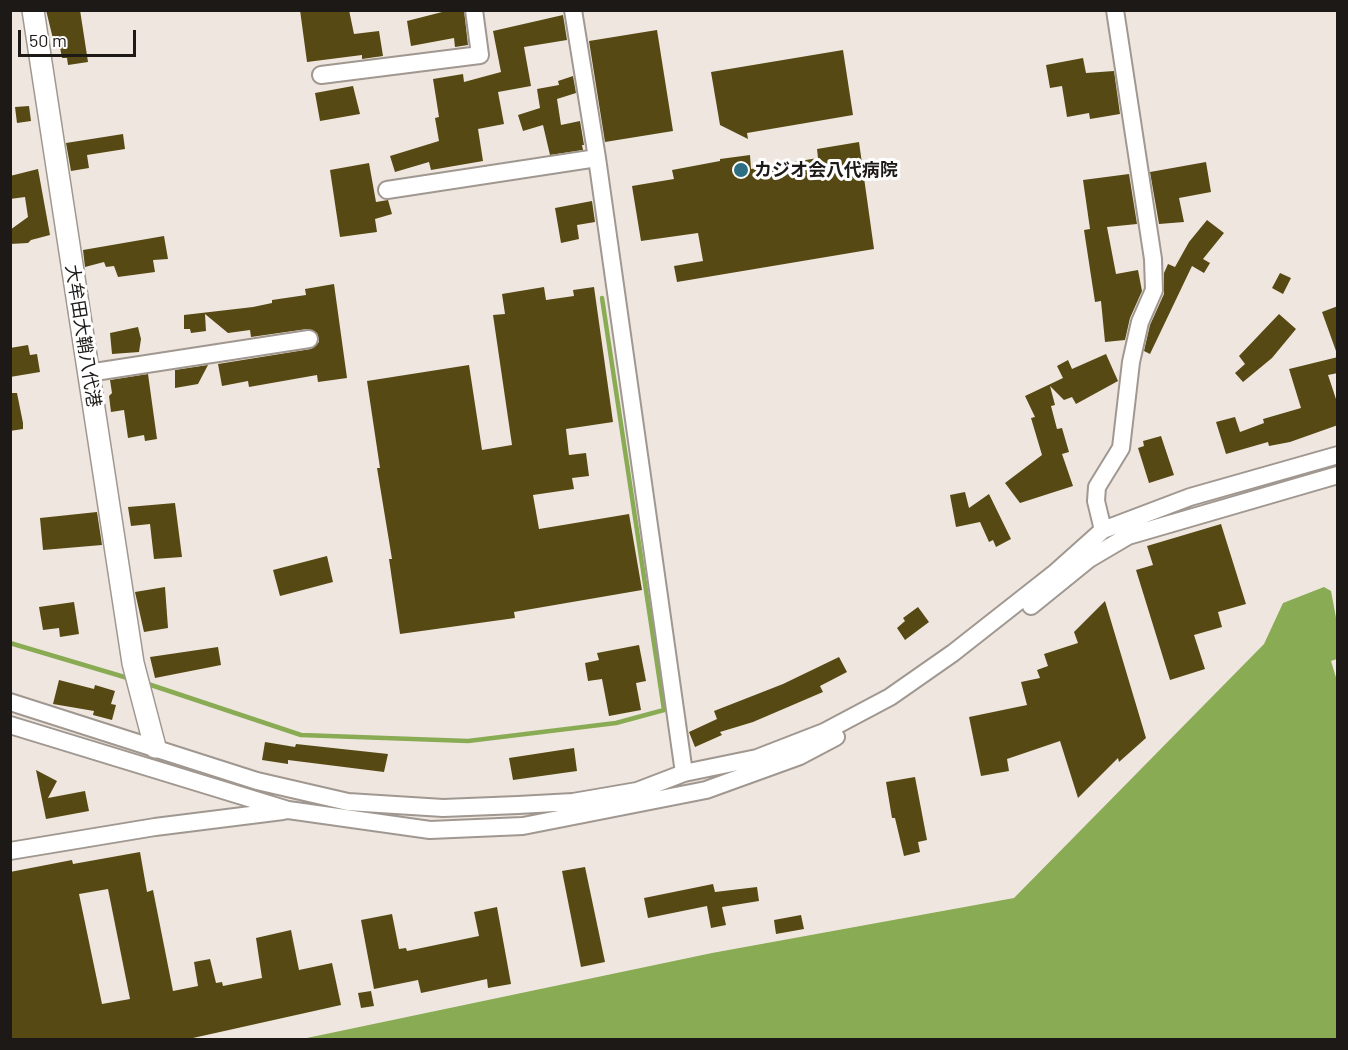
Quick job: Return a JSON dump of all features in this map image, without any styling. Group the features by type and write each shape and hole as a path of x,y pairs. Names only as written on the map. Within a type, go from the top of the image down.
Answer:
{"main road":[{"name":"大牟田大鞘八代港","path":"33,10 133,663 155,747"}],"street":[{"path":"321,75 480,55 474,10"},
{"path":"573,10 597,158 684,773"},
{"path":"1103,530 1096,501 1097,487 1121,448 1131,362 1140,322 1154,291 1145,206 1115,10"},
{"path":"387,190 597,158"},
{"path":"88,373 309,339"},
{"path":"10,702 257,781 348,802 443,807 573,802 637,791 684,773 757,758 824,732 890,697 953,653 1056,572 1103,530 1190,497 1338,455"},
{"path":"10,725 288,810 430,830 523,826 706,790 800,756 877,717 967,655 1089,559 1128,536 1338,475"},
{"path":"10,851 155,827 348,802"}],"shaded area":[{"path":"1324,587 1331,591 1337,623 1337,659 1331,661 1338,684 1337,1039 302,1039 712,953 1014,898 1264,644 1283,603"}],"building":[{"path":"46,10 80,10 88,62 68,65 67,58 62,58 59,42 54,43"},
{"path":"300,10 349,10 354,34 379,31 383,56 362,59 362,55 307,62"},
{"path":"450,10 464,10 468,45 455,47 454,38 411,46 407,21"},
{"path":"563,15 567,40 524,47 531,86 498,92 504,124 478,129 483,161 431,170 429,162 395,172 390,156 439,141 435,118 439,117 433,79 463,74 464,82 501,72 493,31"},
{"path":"657,30 673,131 605,142 589,41"},
{"path":"843,50 853,115 747,133 748,139 720,125 711,72"},
{"path":"1083,58 1086,73 1114,71 1120,114 1090,119 1089,113 1067,117 1062,86 1050,88 1046,65"},
{"path":"573,76 576,93 557,99 561,125 580,121 583,150 550,155 543,125 523,131 518,115 540,108 537,89 559,85 558,81"},
{"path":"353,86 360,114 320,121 315,93"},
{"path":"29,106 31,121 17,123 15,107"},
{"path":"123,134 125,149 87,155 89,168 71,171 66,143"},
{"path":"859,142 874,249 677,282 674,266 703,261 698,233 641,241 632,186 674,179 672,170 720,161 720,159 750,155 751,169 818,158 817,149"},
{"path":"1206,162 1211,192 1179,198 1184,222 1159,224 1150,172"},
{"path":"369,163 376,202 388,200 392,214 375,219 377,232 340,237 330,170"},
{"path":"38,169 50,235 28,243 10,244 10,230 28,217 25,197 10,199 10,176"},
{"path":"1129,174 1137,224 1107,227 1116,274 1138,270 1142,291 1130,318 1125,340 1105,342 1101,301 1095,302 1084,230 1090,229 1083,180"},
{"path":"592,201 595,222 577,225 579,239 561,243 555,208"},
{"path":"1207,220 1224,233 1203,259 1210,263 1204,273 1192,266 1150,354 1144,351 1150,325 1164,294 1164,273 1168,264 1175,267 1189,242"},
{"path":"164,236 168,259 153,260 155,272 118,277 114,266 106,267 104,262 85,267 83,250"},
{"path":"1280,273 1291,278 1283,294 1272,288"},
{"path":"334,284 347,378 318,382 317,375 249,387 248,381 222,386 218,364 311,349 319,342 317,333 307,329 251,337 250,330 228,333 205,314 206,331 191,333 190,329 184,329 184,315 253,307 272,303 272,300 306,295 305,289"},
{"path":"544,287 546,300 574,296 573,290 594,287 613,422 566,429 569,455 586,453 589,476 572,478 574,489 533,495 539,529 629,514 642,590 514,612 515,618 400,634 367,381 469,365 482,450 512,445 493,315 505,314 502,294"},
{"path":"1338,306 1338,351 1336,351 1322,312"},
{"path":"1279,314 1296,329 1272,358 1243,382 1235,373 1245,364 1239,356"},
{"path":"138,327 141,339 139,352 112,354 110,333"},
{"path":"28,345 30,355 37,354 40,372 10,377 10,348"},
{"path":"1106,354 1118,381 1076,404 1072,397 1064,400 1050,386 1055,405 1051,406 1057,429 1062,428 1069,452 1062,454 1073,486 1020,503 1005,483 1042,455 1031,418 1035,417 1025,396 1063,378 1057,366 1068,360 1072,369"},
{"path":"1338,357 1338,373 1328,375 1336,399 1338,425 1290,442 1269,446 1268,442 1226,454 1216,422 1235,417 1240,432 1264,423 1263,419 1301,408 1289,369"},
{"path":"208,365 198,384 175,388 175,370"},
{"path":"148,374 157,439 145,441 144,435 128,438 124,410 111,412 109,396 112,393 110,380"},
{"path":"10,393 17,393 23,429 10,431"},
{"path":"1161,436 1174,475 1149,483 1138,448 1144,446 1143,441"},
{"path":"965,492 969,508 989,494 1011,539 996,547 993,540 989,542 980,522 956,527 950,495"},
{"path":"175,503 182,557 154,559 150,524 131,526 128,507"},
{"path":"97,512 102,545 43,550 40,518"},
{"path":"1221,524 1246,604 1218,612 1222,627 1194,635 1205,669 1170,680 1136,570 1153,565 1147,546"},
{"path":"327,556 333,582 280,596 273,570"},
{"path":"165,587 168,628 144,632 135,592"},
{"path":"1105,601 1146,738 1119,762 1118,758 1078,798 1060,741 1007,759 1009,771 981,776 969,717 1027,705 1021,682 1040,678 1037,670 1048,666 1044,654 1078,643 1074,632"},
{"path":"74,602 79,634 60,637 59,628 43,630 39,607"},
{"path":"918,607 929,622 905,640 897,628 905,621 903,618"},
{"path":"639,645 646,681 636,683 641,710 609,716 602,679 588,681 585,663 599,660 597,653"},
{"path":"218,647 221,665 155,678 150,657"},
{"path":"839,657 847,672 820,686 823,692 753,722 720,732 722,735 695,747 689,732 717,719 714,711 783,684"},
{"path":"59,680 94,689 95,685 115,691 111,704 116,705 112,720 93,715 94,711 53,704"},
{"path":"265,742 295,747 296,744 388,754 384,772 288,760 288,764 262,760"},
{"path":"574,748 577,771 513,780 509,758"},
{"path":"36,770 57,781 48,798 85,791 89,811 46,819"},
{"path":"915,777 927,840 918,842 920,852 904,856 895,818 892,818 886,782"},
{"path":"140,852 147,892 153,890 173,991 198,986 194,962 210,959 216,983 222,982 223,986 262,978 256,938 291,930 299,970 332,963 341,1005 184,1040 10,1040 10,872 72,860 73,864","holes":["108,889 130,999 102,1004 79,894"]},
{"path":"585,867 605,962 581,967 562,871"},
{"path":"713,884 715,892 757,887 759,901 722,907 726,925 711,928 707,906 648,918 644,898"},
{"path":"497,907 511,984 488,988 487,979 421,993 418,980 374,989 361,920 392,914 399,949 406,948 407,951 479,936 474,912"},
{"path":"801,915 804,929 776,934 774,920"},
{"path":"371,991 374,1006 361,1008 358,993"}],"waterway":[{"path":"145,683 301,735 468,741 616,723 664,710 602,298"},
{"path":"10,643 131,679"}],"place":[{"name":"カジオ会八代病院","path":"741,170"}]}
